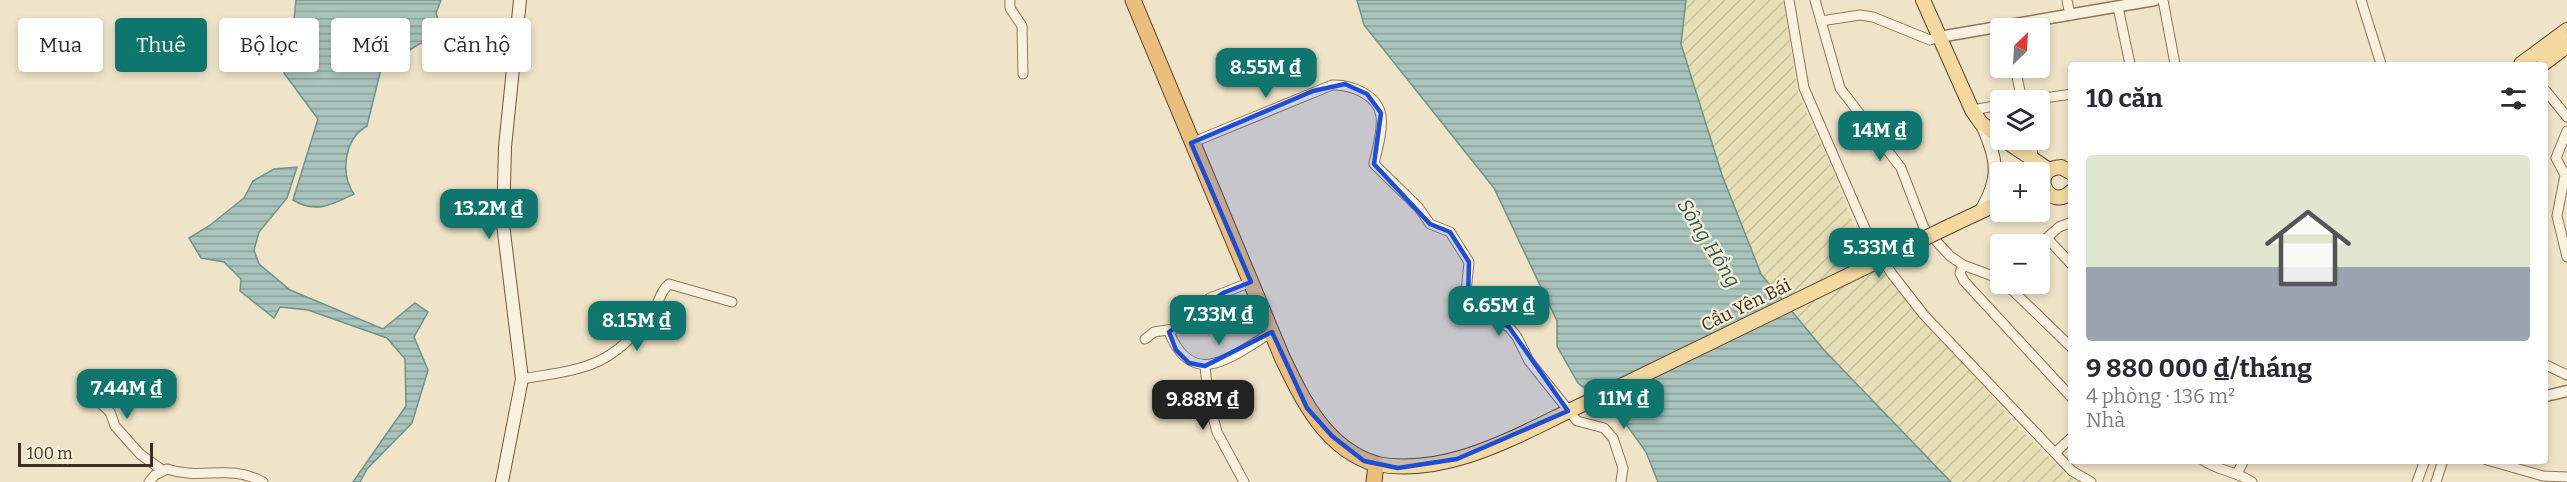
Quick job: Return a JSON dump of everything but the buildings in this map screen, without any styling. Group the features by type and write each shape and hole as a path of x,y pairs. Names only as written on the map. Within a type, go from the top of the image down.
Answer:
{"highway":[{"path":"1133,0 1191,143 1307,408 1349,452 1376,464 1374,482"}],"main road":[{"path":"502,482 522,379 503,224 506,147 520,0"},
{"path":"1923,0 1972,110 1992,146 1996,173 1991,192 1980,212"},
{"path":"2524,62 2567,30"},
{"path":"2546,62 2567,46"},
{"path":"1981,123 1990,129"},
{"path":"2019,150 2034,160 2059,171"},
{"path":"2055,197 2044,188 2044,178 2059,171"},
{"path":"2050,197 2068,194"},
{"name":"Cầu Yên Bái","path":"1376,464 1398,468 1457,459 1590,401 1990,207"}],"street":[{"path":"1010,0 1010,8 1022,26 1023,74"},
{"path":"1789,0 1804,88 1871,242 1892,274 1924,315 2072,471 2091,482"},
{"path":"1815,0 1840,88 1901,168 1924,228 1950,256 1963,265 1990,275"},
{"path":"2067,0 2070,15"},
{"path":"2050,19 2155,0"},
{"path":"2163,0 2175,62"},
{"path":"2361,0 2380,62"},
{"path":"2118,7 2130,62"},
{"path":"1821,21 1860,15 1873,17 1930,40 1990,30"},
{"path":"1191,143 1332,85 1345,84 1366,94 1381,113 1381,130 1374,164 1419,208 1430,224 1450,232 1468,262 1466,292 1468,301 1490,318 1509,327 1517,337 1529,361 1577,421 1604,428 1613,438 1623,468 1621,482"},
{"path":"2548,93 2567,117"},
{"path":"2050,97 2068,94"},
{"path":"1972,110 1990,107"},
{"path":"2567,131 2556,158 2565,175 2557,216 2567,257"},
{"path":"2032,150 2034,160"},
{"path":"2050,236 2068,225"},
{"path":"2050,247 2068,262"},
{"path":"1963,265 1960,273 1964,281 2068,394"},
{"path":"1145,339 1154,332 1169,332 1210,298 1251,282"},
{"path":"522,379 577,370 610,356 629,341 653,314 669,284 732,302"},
{"path":"2016,294 2068,344"},
{"path":"1169,332 1176,350 1189,363 1205,366 1243,351 1272,332"},
{"path":"1205,366 1208,398 1217,432 1244,482"},
{"path":"2548,366 2567,375"},
{"path":"2548,396 2567,391"},
{"path":"82,397 98,401 110,412 115,426 140,454 162,470"},
{"path":"2055,453 2068,441"},
{"path":"2209,464 2238,472 2252,482"},
{"path":"2238,472 2242,464"},
{"path":"2417,482 2424,464"},
{"path":"2436,482 2442,464"},
{"path":"2501,464 2543,476 2567,477"},
{"path":"149,482 162,470 167,469 190,475 233,471 263,482"}],"highlighted area":[{"path":"1345,84 1367,94 1381,113 1374,164 1430,224 1450,232 1469,262 1468,301 1509,327 1568,411 1457,459 1398,468 1364,461 1332,436 1307,408 1272,332 1205,366 1189,363 1176,350 1169,332 1223,293 1251,282 1191,143 1313,91"}],"shaded area":[{"path":"1686,0 1783,0 1798,94 1833,171 1863,248 2020,429 2065,473 2081,482 1951,482 1824,350 1761,274 1722,175 1681,44"}],"water":[{"path":"296,0 441,0 436,13 438,18 422,18 422,43 410,50 410,18 331,18 331,72 380,72 367,126 353,139 347,157 347,177 354,194 324,206 309,207 293,200 318,119 284,73 319,72 319,18 294,18"},
{"name":"Sông Hồng","path":"1357,0 1686,0 1681,44 1722,175 1761,274 1824,350 1951,482 1658,482 1646,452 1621,417 1578,383 1557,346 1557,321 1494,188 1364,25"},
{"path":"297,167 287,198 259,232 254,250 259,264 290,290 383,329 415,303 428,312 414,337 428,370 412,423 367,469 360,482 353,482 406,406 405,359 387,338 308,310 280,307 274,318 240,291 241,279 224,262 201,258 189,238 209,226 244,198 253,181 274,169"}]}
